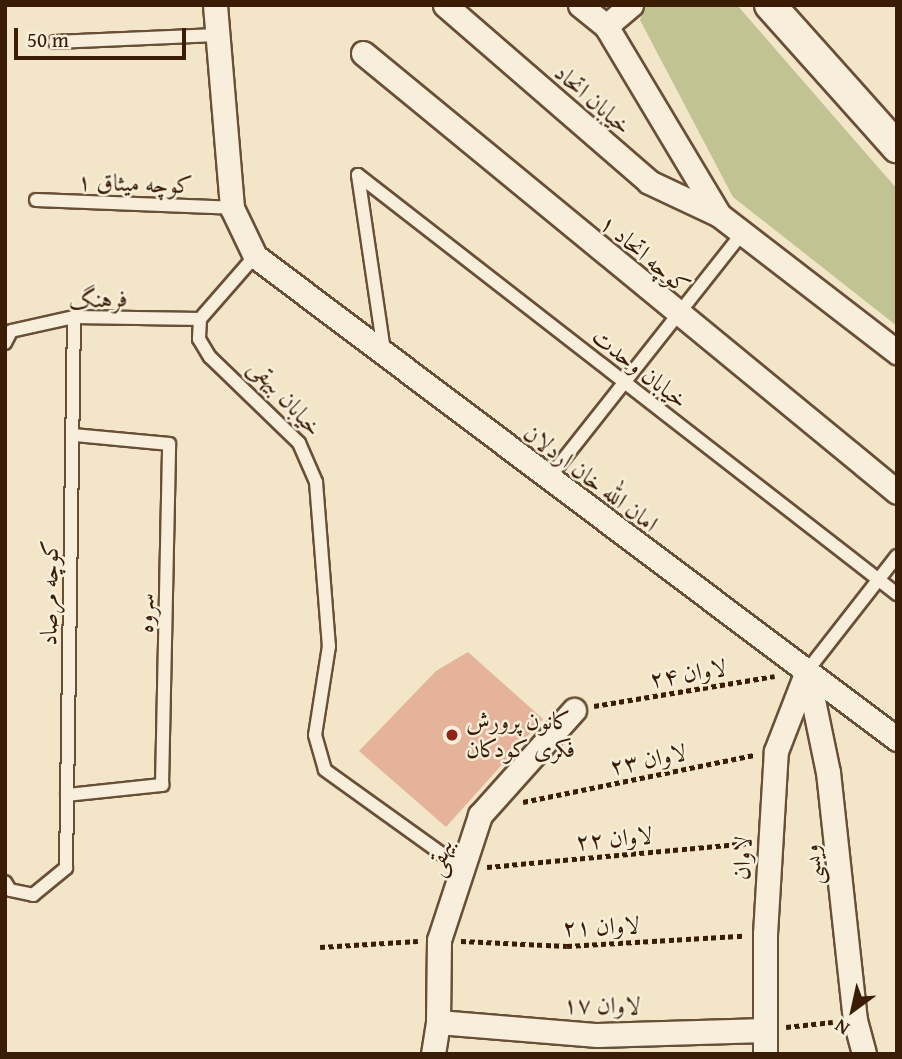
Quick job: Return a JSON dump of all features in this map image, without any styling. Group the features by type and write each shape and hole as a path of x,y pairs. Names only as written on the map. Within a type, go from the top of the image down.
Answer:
{"street":[{"path":"215,5 232,208 255,256"},
{"name":"خیابان اتحاد","path":"445,5 649,182 719,215 897,352"},
{"path":"580,5 606,26 631,5"},
{"path":"770,5 897,147"},
{"name":"خیابان اتحاد","path":"606,26 719,215"},
{"name":"کوچه اتحاد ۱","path":"363,53 678,315 897,492"},
{"name":"امان الله خان اردلان","path":"255,256 385,357 897,739"},
{"name":"لاوان","path":"765,1054 768,842 776,751 807,671"},
{"name":"ویسی","path":"807,671 828,772 855,1020 864,1054"},
{"name":"بیهقی","path":"433,1054 438,1022 439,940 480,815 574,710"},
{"name":"لاوان ۱۷","path":"438,1022 597,1044 765,1030"}],"lane":[{"path":"55,42 217,35"},
{"name":"خیابان وحدت","path":"385,357 358,175 897,594"},
{"name":"کوچه میثاق ۱","path":"36,200 232,208"},
{"path":"548,478 742,233"},
{"path":"200,319 255,256"},
{"name":"فرهنگ","path":"5,343 11,331 75,317 200,319"},
{"name":"کوچه مرصاد","path":"5,882 10,890 33,895 66,868 75,317"},
{"name":"خیابان بیهقی","path":"200,319 199,339 211,357 299,443 316,482 330,646 315,735 325,770 463,869"},
{"name":"سروه","path":"67,795 162,785 169,444 73,435"},
{"path":"807,671 897,556"}],"path":[{"name":"لاوان ۲۴","path":"574,710 807,671"},
{"name":"لاوان ۲۳","path":"486,809 776,751"},
{"name":"لاوان ۲۲","path":"463,869 768,842"},
{"name":"لاوان ۲۱","path":"320,947 439,940 567,946 765,934"},
{"path":"765,1030 855,1020"}],"green space":[{"path":"646,5 737,5 897,189 897,326 733,197 640,20"}],"building":[{"name":"کانون پرورش فکری کودکان","path":"468,652 543,719 446,827 359,751 436,671"}],"place":[{"name":"کانون پرورش فکری کودکان","path":"452,735"}]}
